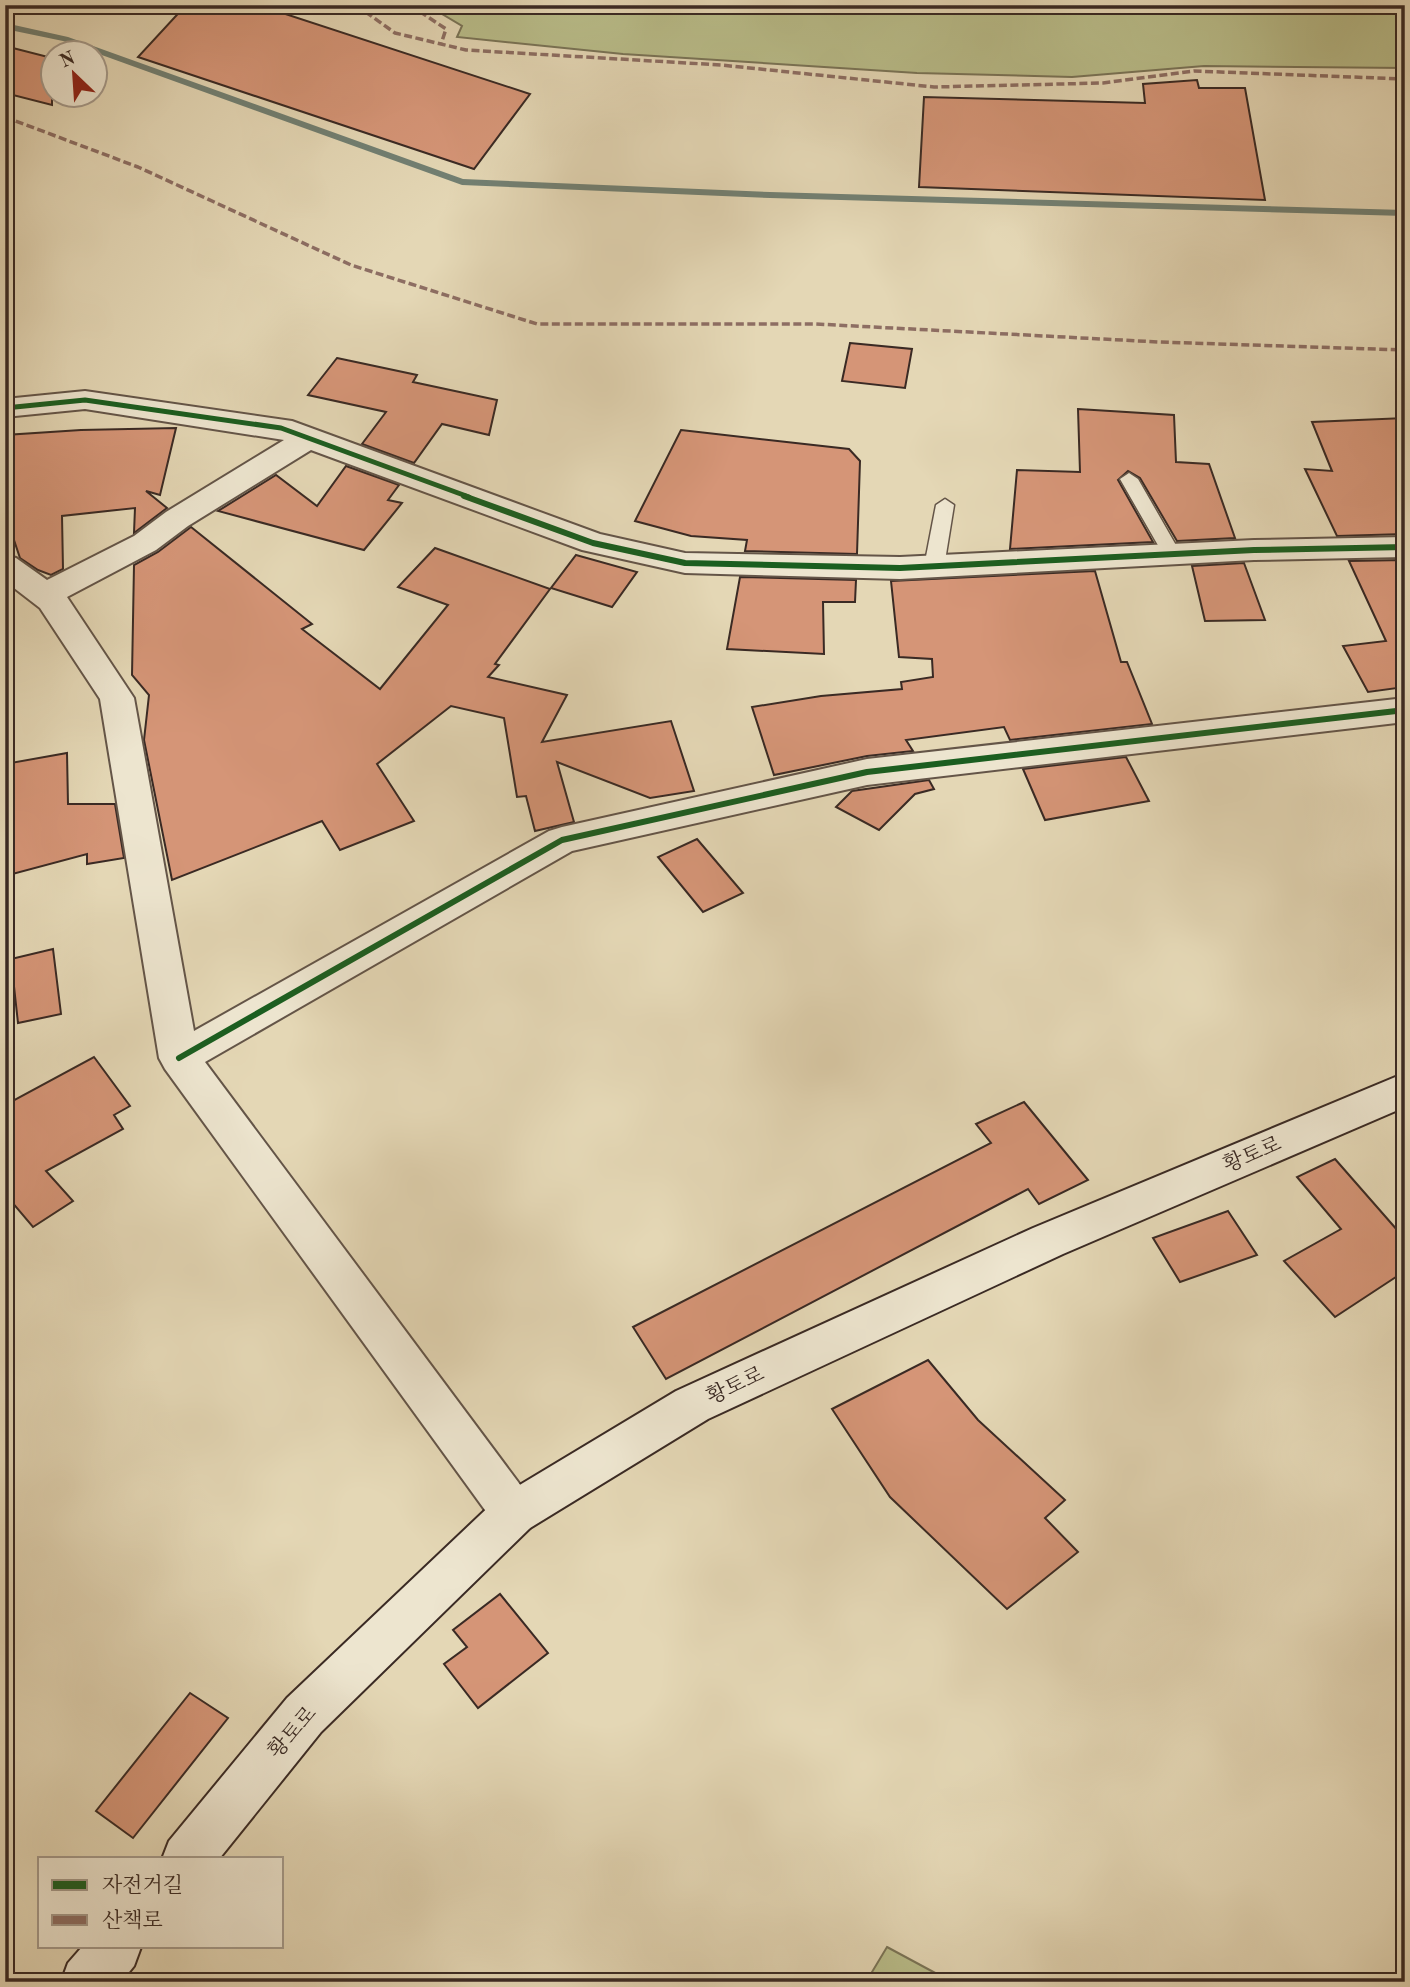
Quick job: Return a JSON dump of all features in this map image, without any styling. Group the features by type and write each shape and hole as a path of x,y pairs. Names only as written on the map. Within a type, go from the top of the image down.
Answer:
{"street":[{"path":"5,408 85,400 281,428 593,543 685,564 934,567 1172,554 1405,547"},
{"path":"45,595 145,543 177,519 309,438"},
{"path":"5,565 52,600 117,698 178,1058 514,1513"},
{"path":"178,1058 562,840 867,772 1405,710"},
{"name":"황토로","path":"189,1857 304,1715 514,1513 692,1405 1048,1241 1405,1089"},
{"path":"87,1982 114,1948"}],"lane":[{"path":"1129,479 1172,554"},
{"path":"934,567 945,505"}],"green space":[{"path":"427,5 1405,5 1405,68 1204,66 1072,77 917,73 623,54 457,37 462,26"},
{"path":"887,1947 952,1982 866,1982"}],"building":[{"path":"186,5 258,5 530,94 474,169 138,57"},
{"path":"5,46 38,54 38,101 5,93"},
{"path":"1197,80 1199,88 1245,88 1265,200 919,187 924,97 1145,103 1143,84"},
{"path":"850,343 912,349 905,388 842,381"},
{"path":"337,358 417,375 413,382 497,400 489,435 442,424 414,463 362,444 386,412 308,395"},
{"path":"1078,409 1174,415 1176,462 1209,464 1235,538 1177,541 1140,478 1128,471 1118,480 1153,542 1010,549 1017,470 1080,472"},
{"path":"1405,418 1405,534 1337,536 1305,469 1332,471 1312,422"},
{"path":"176,428 160,495 146,491 167,508 134,533 135,508 62,516 63,569 51,575 20,558 5,513 5,435"},
{"path":"681,430 849,449 860,461 857,554 745,551 747,540 691,536 635,521"},
{"path":"346,466 399,485 388,500 402,503 364,550 218,511 276,475 317,506"},
{"path":"191,527 312,624 302,629 380,689 448,605 398,587 435,548 550,589 488,677 567,695 542,742 671,721 694,791 650,798 557,762 574,822 535,831 526,796 517,797 504,718 451,706 377,764 414,821 340,850 322,821 172,880 144,740 149,695 132,675 134,565 158,552"},
{"path":"576,555 637,572 612,607 551,588"},
{"path":"1405,560 1405,687 1368,692 1343,646 1386,641 1349,561"},
{"path":"1244,563 1265,620 1205,621 1192,566"},
{"path":"1095,571 1121,662 1127,662 1152,724 1010,740 1004,727 906,740 913,751 867,756 774,775 752,707 821,696 902,689 901,682 933,677 932,659 899,657 891,581"},
{"path":"740,577 856,580 855,602 823,602 824,654 727,649"},
{"path":"67,753 68,804 115,804 124,858 87,864 87,854 5,876 5,827 8,827 5,764"},
{"path":"1126,757 1149,801 1045,820 1023,769"},
{"path":"929,780 934,789 915,794 879,830 836,807 852,791"},
{"path":"697,839 743,893 703,912 658,857"},
{"path":"53,949 61,1014 18,1023 11,959"},
{"path":"94,1057 130,1106 114,1115 123,1129 46,1171 73,1201 33,1227 5,1194 5,1105"},
{"path":"1024,1102 1088,1180 1039,1204 1028,1189 666,1379 633,1327 991,1143 976,1124"},
{"path":"1335,1159 1405,1239 1405,1271 1335,1317 1284,1261 1341,1229 1297,1177"},
{"path":"1228,1211 1257,1255 1180,1282 1153,1238"},
{"path":"928,1360 978,1420 1065,1500 1045,1518 1078,1552 1007,1609 890,1497 832,1409"},
{"path":"500,1594 548,1653 478,1708 444,1664 467,1647 453,1630"},
{"path":"190,1693 228,1718 133,1838 96,1811"}],"waterway":[{"path":"5,26 65,39 462,182 770,195 1405,213"}],"marked path":[{"path":"356,5 395,33 466,50 721,65 934,87 1103,83 1194,71 1405,79"},
{"path":"410,5 446,29 441,44"},
{"path":"5,117 138,167 351,265 537,324 816,324 1159,342 1405,350"}],"cycle path":[{"path":"5,408 85,400 281,428 593,543 685,563 900,568 1254,550 1405,547"},
{"path":"179,1058 562,840 867,772 1405,710"}]}
